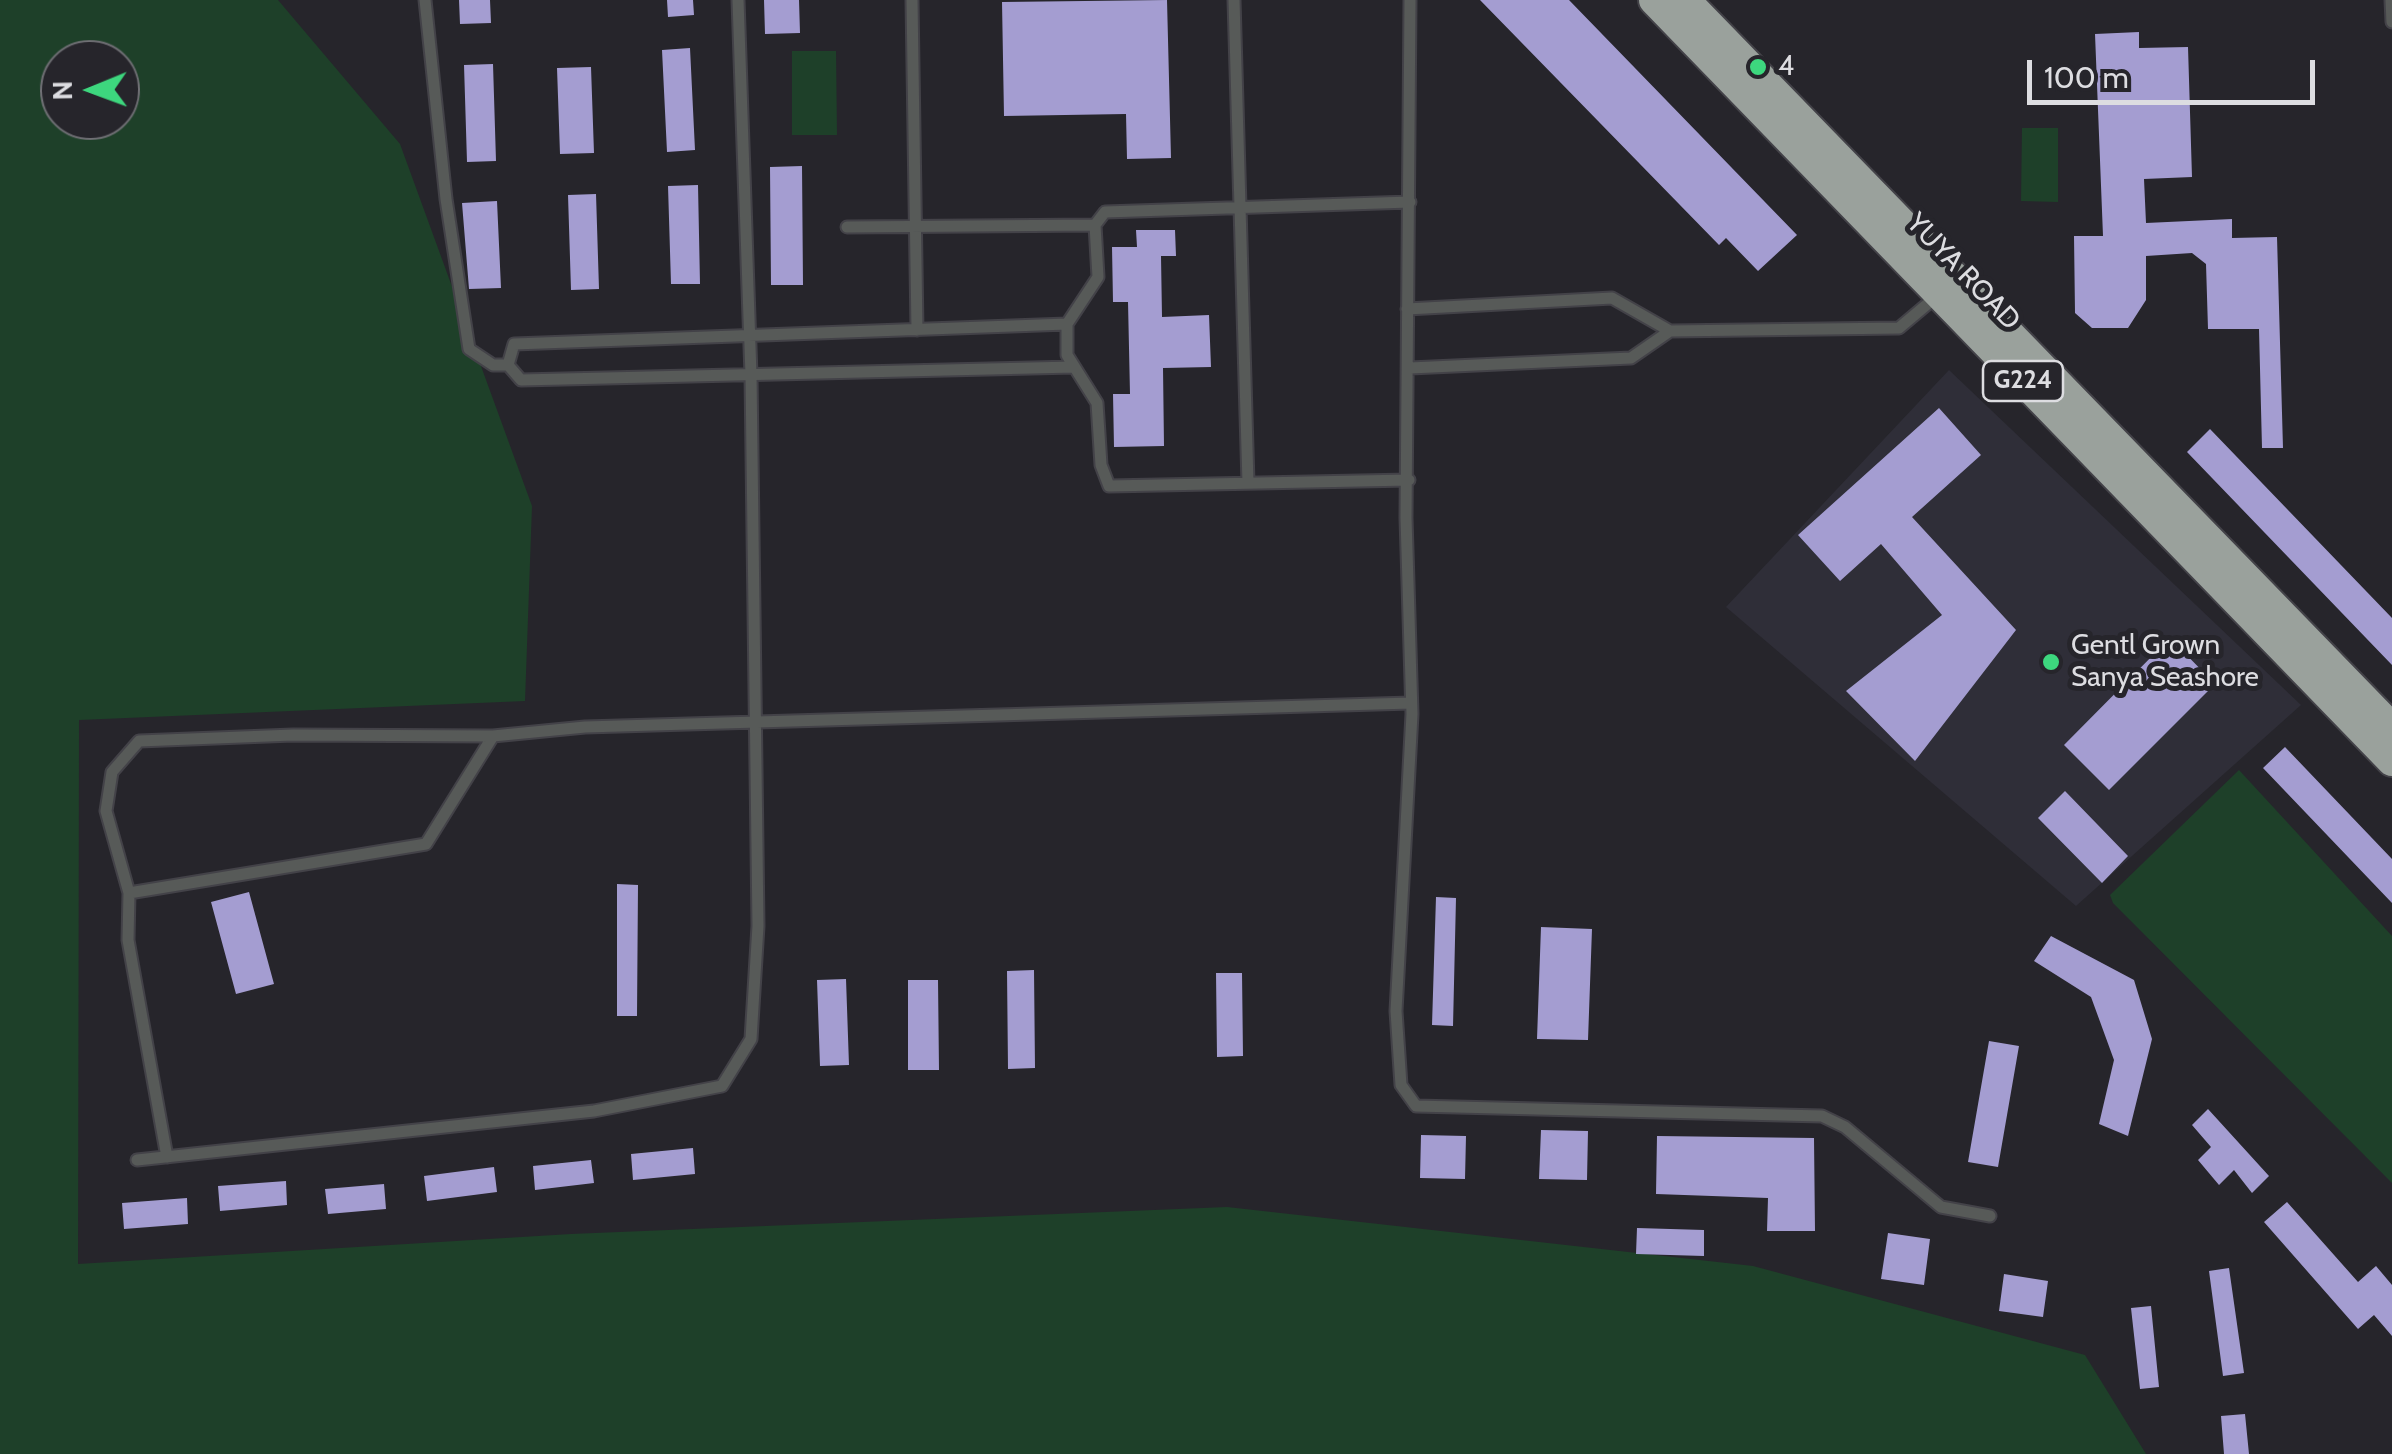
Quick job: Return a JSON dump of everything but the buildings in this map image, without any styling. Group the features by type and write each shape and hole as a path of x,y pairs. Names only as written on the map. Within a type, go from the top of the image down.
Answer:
{"highway":[{"name":"YUYA ROAD","path":"1654,0 2392,761"},
{"name":"YUYA ROAD","path":"1686,0 2392,728"}],"lane":[{"path":"426,0 446,199 468,349 493,365 508,365 521,380 1074,367"},
{"path":"137,1160 594,1112 722,1086 751,1038 758,926 751,375 738,0"},
{"path":"912,0 916,330"},
{"path":"1234,0 1248,483"},
{"path":"1410,0 1407,309 1411,703 1396,1011 1401,1085 1416,1106 1822,1116 1845,1127 1941,1207 1990,1216"},
{"path":"2391,0 2392,22"},
{"path":"1409,480 1109,486 1101,465 1097,403 1067,355 1067,324 1098,277 1094,224 1105,212 1410,202"},
{"path":"848,227 1094,224"},
{"path":"1407,309 1612,298 1670,331 1899,328 1939,294"},
{"path":"508,365 514,344 1067,324"},
{"path":"1410,368 1631,358 1670,331"},
{"path":"167,1157 128,940 129,893 106,810 112,772 138,741 293,735 493,736 585,727 1411,703"},
{"path":"129,893 426,844 493,736"}],"shaded area":[{"path":"1949,370 2301,705 2076,906 1726,607"}],"green space":[{"path":"0,0 278,0 400,144 532,506 525,701 79,720 78,1264 571,1234 1227,1207 1753,1266 2085,1355 2146,1454 0,1454"},
{"path":"792,51 836,51 837,135 792,135"},
{"path":"2022,128 2058,128 2058,202 2021,201"},
{"path":"2239,770 2392,936 2392,1183 2113,903 2110,895"}],"place":[{"name":"4","path":"1758,67"},
{"name":"Gentl Grown Sanya Seashore","path":"2051,662"}]}
